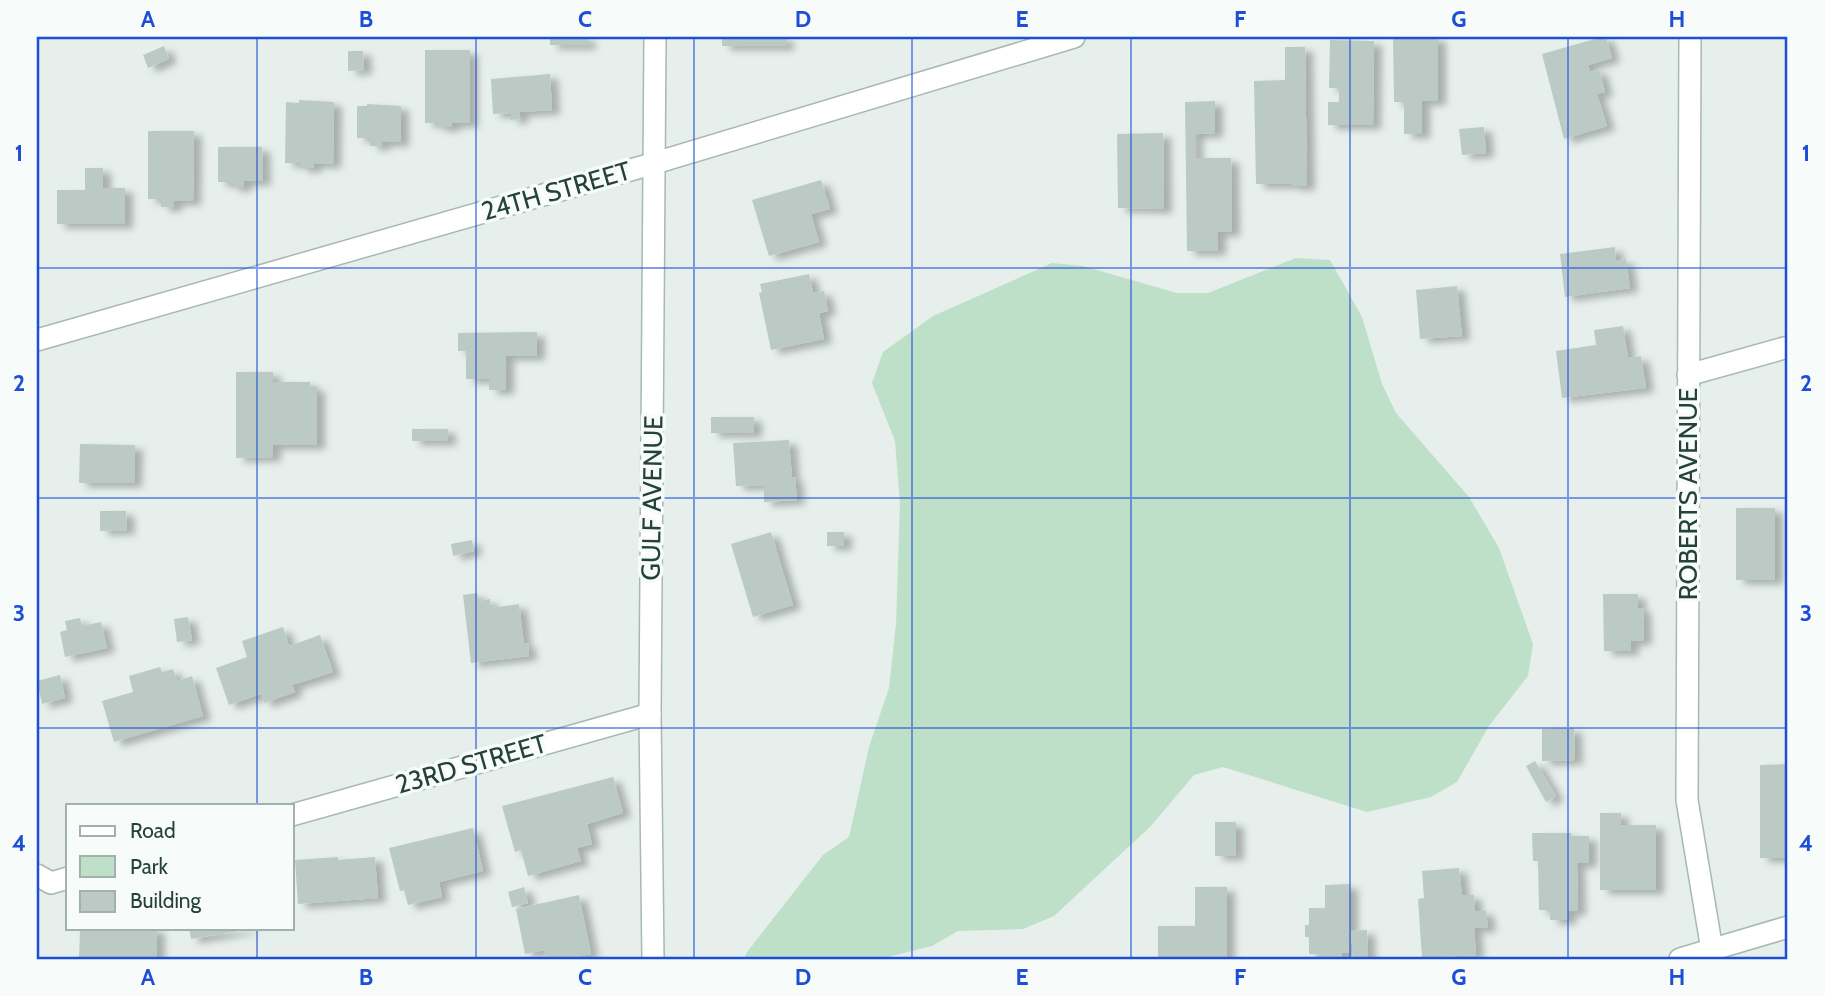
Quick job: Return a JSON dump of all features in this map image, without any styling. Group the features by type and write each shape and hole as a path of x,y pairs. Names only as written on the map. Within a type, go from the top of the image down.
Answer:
{"street":[{"name":"GULF AVENUE","path":"653,959 650,714 655,37"},
{"name":"24TH STREET","path":"37,340 655,163 1074,37"},
{"name":"ROBERTS AVENUE","path":"1690,37 1688,800 1712,950"},
{"path":"1688,375 1788,347"},
{"name":"23RD STREET","path":"294,814 650,714"},
{"path":"37,874 51,883 66,879"},
{"path":"1679,959 1788,927"}],"green space":[{"path":"1296,258 1330,260 1362,317 1382,384 1396,413 1469,497 1499,548 1533,644 1528,676 1489,726 1457,782 1431,797 1367,812 1223,767 1194,775 1151,826 1054,916 1023,929 958,931 932,946 880,959 744,959 823,855 849,837 869,747 889,688 896,624 900,503 895,441 872,383 883,352 933,316 1052,263 1083,266 1177,293 1208,293"}],"building":[{"path":"550,37 588,37 588,45 550,45"},
{"path":"722,37 786,37 786,46 722,46"},
{"path":"1393,37 1438,37 1438,101 1422,101 1422,134 1404,134 1404,102 1394,102"},
{"path":"1606,37 1612,58 1588,65 1590,72 1599,69 1605,92 1597,94 1607,126 1564,139 1542,54"},
{"path":"1330,40 1374,41 1373,125 1328,125 1328,102 1339,102 1339,88 1329,88"},
{"path":"164,46 169,59 148,68 143,55"},
{"path":"1285,47 1305,47 1307,186 1256,184 1254,81 1285,80"},
{"path":"425,50 470,50 470,123 452,123 452,127 438,127 438,123 425,123"},
{"path":"348,51 363,51 364,70 348,71"},
{"path":"550,74 552,110 520,112 520,119 511,120 511,113 493,114 491,79"},
{"path":"299,100 334,102 333,164 314,163 314,168 300,168 300,163 285,163 286,102 299,103"},
{"path":"1215,101 1215,133 1195,134 1195,158 1231,158 1232,232 1218,232 1218,251 1187,251 1185,102"},
{"path":"357,106 401,106 401,142 382,142 382,146 370,146 370,138 357,138"},
{"path":"1484,127 1486,153 1462,155 1459,129"},
{"path":"148,131 194,131 193,201 174,201 174,207 161,207 161,199 148,199"},
{"path":"1163,133 1164,209 1118,208 1117,134"},
{"path":"218,147 262,147 263,181 244,181 244,187 231,187 231,182 218,182"},
{"path":"85,168 103,168 103,188 125,188 125,224 57,224 57,190 85,190"},
{"path":"821,180 830,209 811,214 819,242 769,256 752,200"},
{"path":"1615,247 1616,261 1626,259 1630,288 1565,297 1560,254"},
{"path":"809,274 813,293 824,291 828,311 819,313 824,339 771,350 759,293 762,292 760,284"},
{"path":"1457,286 1462,336 1420,339 1416,290"},
{"path":"1623,326 1628,358 1641,356 1646,388 1562,398 1556,351 1596,345 1594,330"},
{"path":"537,332 537,356 506,356 506,390 489,390 489,379 466,379 466,351 458,351 458,333"},
{"path":"236,372 273,372 273,382 310,382 310,387 317,387 317,445 273,445 273,457 236,458"},
{"path":"711,417 754,417 754,433 711,433"},
{"path":"412,429 448,429 448,441 412,441"},
{"path":"789,440 797,500 764,502 764,485 736,486 733,443"},
{"path":"80,444 135,445 134,483 79,483"},
{"path":"1736,508 1775,508 1775,580 1736,580"},
{"path":"100,511 126,511 127,530 100,531"},
{"path":"771,532 793,605 753,617 731,544"},
{"path":"827,532 844,532 844,546 827,546"},
{"path":"472,540 474,551 453,556 451,544"},
{"path":"477,593 479,601 490,599 491,608 519,604 524,644 528,643 529,656 471,663 463,595"},
{"path":"1603,594 1638,594 1638,608 1643,608 1644,640 1631,641 1631,651 1604,651"},
{"path":"188,617 192,640 177,642 174,619"},
{"path":"80,618 82,626 101,622 107,648 65,657 60,632 67,630 65,621"},
{"path":"283,627 289,646 320,635 333,672 292,685 295,692 264,703 261,694 229,705 216,668 247,657 242,641"},
{"path":"160,667 162,672 173,669 177,681 192,676 203,716 114,742 102,701 133,692 129,676"},
{"path":"60,675 65,698 42,704 37,681"},
{"path":"1574,728 1575,760 1542,761 1542,729"},
{"path":"1535,761 1556,796 1546,802 1526,766"},
{"path":"1788,764 1788,858 1760,858 1760,765"},
{"path":"613,777 623,813 587,824 592,844 577,848 581,861 528,876 521,850 515,852 502,806"},
{"path":"1600,813 1621,813 1621,825 1656,825 1656,890 1600,890"},
{"path":"1215,822 1236,822 1236,856 1215,856"},
{"path":"473,828 483,871 439,882 442,897 408,905 404,890 400,891 389,848"},
{"path":"1532,833 1589,836 1589,863 1577,863 1578,911 1568,911 1568,920 1550,920 1550,910 1539,910 1538,861 1533,861"},
{"path":"338,857 338,860 375,857 378,898 298,904 295,860"},
{"path":"1459,868 1462,895 1474,895 1475,911 1486,911 1488,928 1474,928 1476,955 1422,958 1418,899 1424,898 1422,871"},
{"path":"1350,884 1350,953 1342,953 1342,959 1318,959 1318,954 1309,954 1309,937 1305,937 1305,925 1309,925 1309,908 1325,908 1325,885"},
{"path":"524,887 528,903 512,907 508,892"},
{"path":"1195,887 1227,887 1227,959 1158,959 1158,926 1195,926"},
{"path":"579,895 591,954 566,959 547,959 545,950 525,954 516,909"},
{"path":"80,930 157,930 157,959 79,959"},
{"path":"189,930 245,930 191,939"},
{"path":"1367,930 1368,959 1353,959 1351,931"}]}
